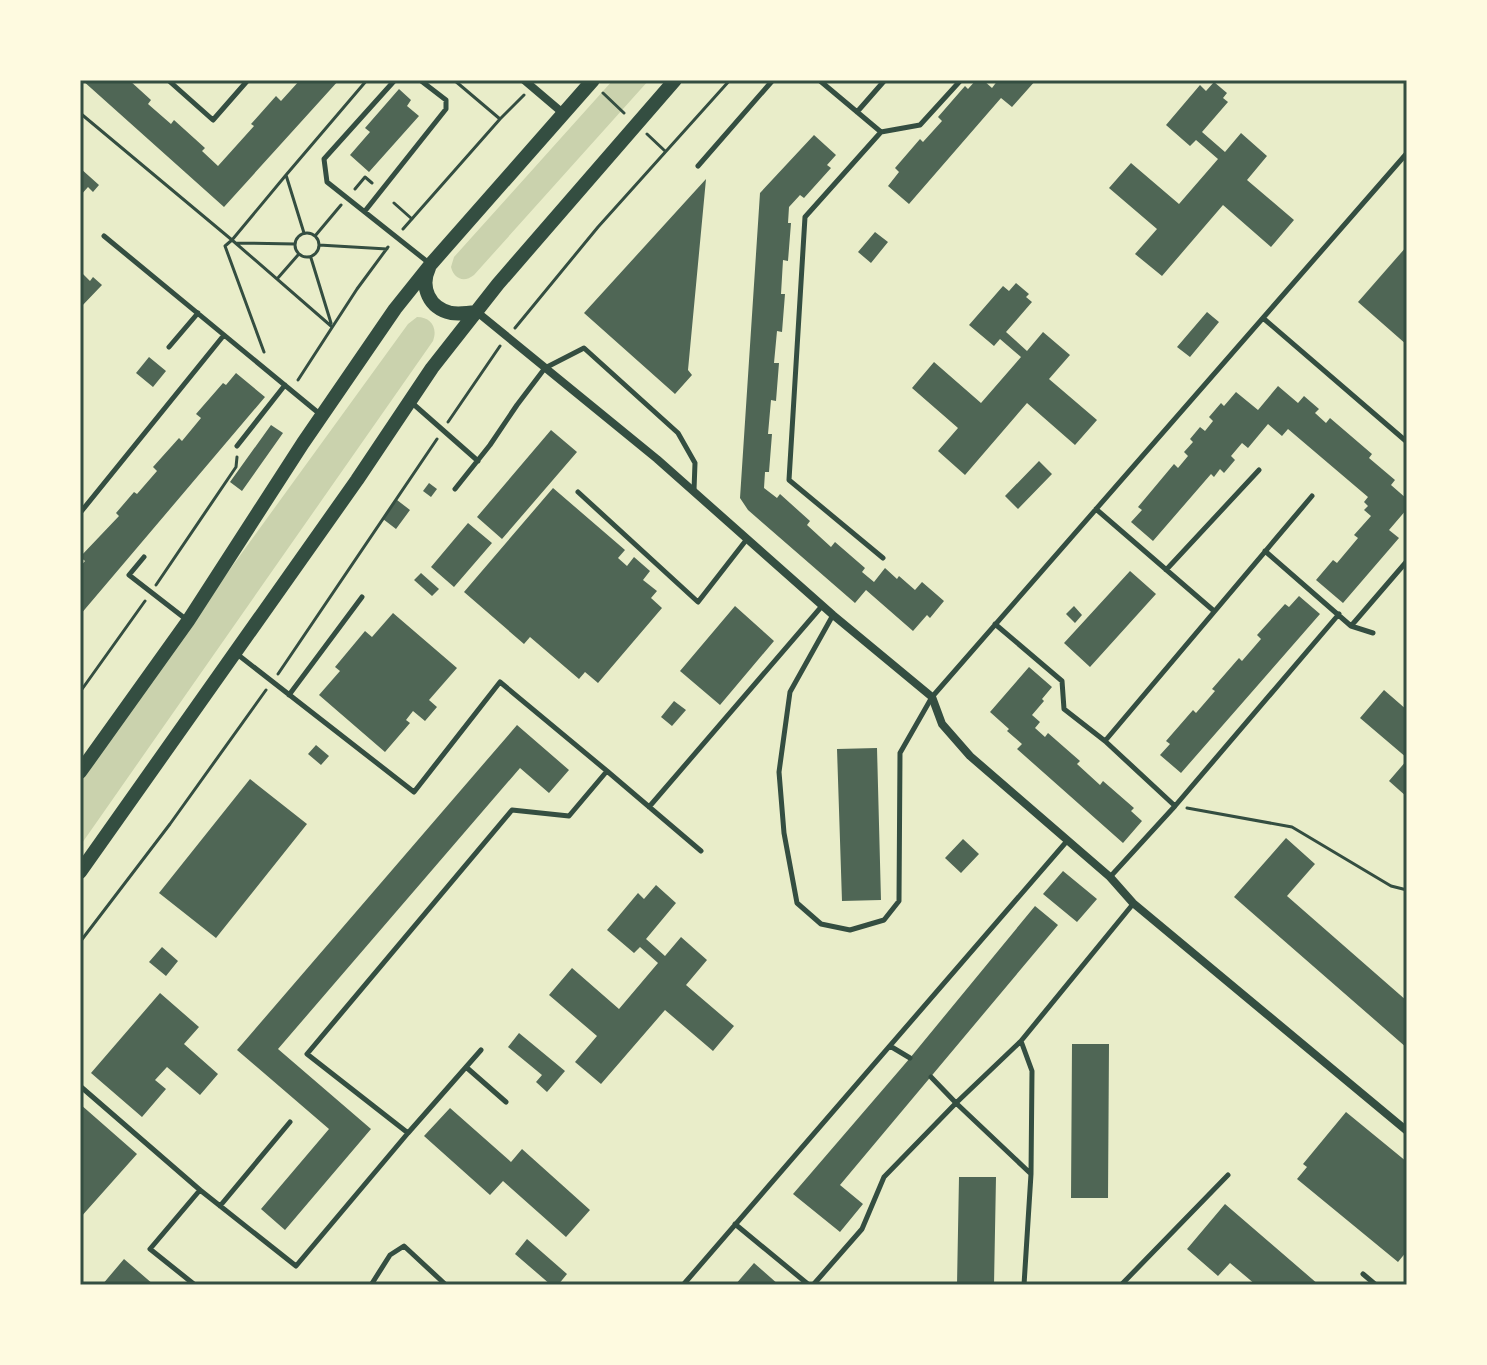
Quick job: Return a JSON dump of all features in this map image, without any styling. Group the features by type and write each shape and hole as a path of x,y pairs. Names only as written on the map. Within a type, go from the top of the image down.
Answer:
{"main road":[{"path":"80,772 188,621 395,309 593,80"},
{"path":"80,872 432,368 498,284 675,80"},
{"path":"431,264 425,280 426,292 432,302 453,313 477,312"}],"street":[{"path":"528,83 564,114"},
{"path":"477,312 657,459 822,606 932,697 942,724 970,756 1110,877 1133,903 1407,1131"}],"lane":[{"path":"168,80 213,120 248,80"},
{"path":"395,80 324,159 327,182 431,264"},
{"path":"365,211 446,109 446,100 420,80"},
{"path":"698,166 773,80"},
{"path":"819,80 881,132"},
{"path":"857,112 885,80"},
{"path":"883,558 789,480 805,217 881,132 920,125 961,80"},
{"path":"833,615 790,692 779,772 784,833 797,903 821,924 850,930 884,920 899,901 900,753 932,697 1407,153"},
{"path":"104,236 322,416"},
{"path":"169,347 198,313"},
{"path":"1263,318 1407,442"},
{"path":"80,513 224,335"},
{"path":"455,489 545,368 584,348 678,433 695,463 694,492"},
{"path":"237,446 285,385"},
{"path":"410,401 478,461"},
{"path":"1166,570 1259,470"},
{"path":"578,492 698,602 747,539"},
{"path":"1105,741 1312,496"},
{"path":"1096,509 1214,611"},
{"path":"1265,551 1351,626 1373,633"},
{"path":"144,557 129,575 188,621"},
{"path":"1351,626 1407,561"},
{"path":"289,695 362,597"},
{"path":"649,807 822,606"},
{"path":"1110,877 1339,614"},
{"path":"995,624 1062,681 1064,709 1105,741 1175,806"},
{"path":"235,652 414,792 500,682 701,851"},
{"path":"408,1133 307,1054 512,810 569,816 607,771"},
{"path":"683,1285 1067,841"},
{"path":"735,1224 811,1285 862,1229 884,1177 1021,1041 1133,903"},
{"path":"1021,1041 1032,1071 1031,1174 1024,1285"},
{"path":"890,1046 910,1058"},
{"path":"80,1086 200,1190 296,1266 481,1050"},
{"path":"466,1067 506,1102"},
{"path":"931,1077 1031,1174"},
{"path":"220,1206 290,1122"},
{"path":"1121,1285 1228,1175"},
{"path":"195,1285 150,1249 200,1190"},
{"path":"371,1285 390,1255 404,1246 446,1285"},
{"path":"1363,1274 1376,1285"}],"path":[{"path":"454,80 500,119"},
{"path":"80,942 272,683 484,366 598,227 730,80"},
{"path":"397,236 528,83"},
{"path":"80,113 332,327"},
{"path":"272,374 225,246 234,241 286,175"},
{"path":"352,192 365,177 375,186"},
{"path":"394,203 412,219"},
{"path":"315,236 341,205"},
{"path":"299,254 295,244 297,237 308,232 315,236 319,245 317,252 310,257"},
{"path":"234,241 295,244"},
{"path":"292,390 357,289 387,249 319,245"},
{"path":"277,279 299,254"},
{"path":"299,254 310,257"},
{"path":"310,257 332,327"},
{"path":"80,692 236,467 237,446"},
{"path":"1175,806 1292,827 1391,886 1407,890"}],"green space":[{"path":"613,80 649,80 474,275 467,279 457,277 451,267 454,257"},
{"path":"417,317 432,324 435,332 433,341 80,846 80,776 408,324"}],"building":[{"path":"82,80 129,80 151,100 148,104 171,124 174,120 205,148 202,151 218,166 276,96 281,101 300,80 339,80 224,207"},
{"path":"976,80 983,80 992,88 998,80 1036,80 1012,107 1001,98 909,204 888,186 899,172 895,168 920,139 923,142 942,121 938,117 965,86 968,89"},
{"path":"1214,82 1227,93 1223,98 1228,102 1202,132 1225,152 1241,133 1267,156 1247,180 1294,220 1271,247 1223,205 1162,276 1135,254 1157,229 1109,188 1131,163 1179,204 1218,159 1196,140 1190,146 1166,125 1200,85 1206,91"},
{"path":"399,89 411,100 407,106 419,116 369,172 350,155 370,132 365,128"},
{"path":"814,135 836,155 827,165 831,168 804,198 800,195 789,207 788,261 783,260 781,294 785,294 782,332 777,331 774,363 779,363 776,401 771,400 769,472 765,472 764,488 777,498 780,494 810,521 807,525 831,547 835,542 865,568 862,572 874,582 885,568 915,590 922,582 944,601 930,618 927,615 913,631 866,590 855,603 748,510 740,498 760,193"},
{"path":"80,168 99,185 93,192 88,187 80,196"},
{"path":"706,179 688,370 692,375 675,394 584,313"},
{"path":"875,232 888,242 871,263 858,252"},
{"path":"1407,246 1407,345 1358,302"},
{"path":"80,271 90,281 93,277 102,285 80,308"},
{"path":"1016,283 1029,294 1026,297 1032,302 1006,332 1027,351 1043,332 1070,355 1049,379 1097,420 1075,445 1027,403 965,475 938,451 958,428 912,388 934,362 981,403 1021,357 1000,339 994,346 969,325 1003,286 1009,291"},
{"path":"1207,312 1219,322 1190,357 1177,347"},
{"path":"149,357 166,371 153,387 136,373"},
{"path":"236,373 265,397 80,615 80,567 85,561 80,557 119,516 116,513 134,492 137,494 157,471 153,467 179,438 182,441 201,418 196,414"},
{"path":"1278,386 1298,403 1304,396 1319,409 1315,413 1326,423 1330,418 1372,454 1369,458 1395,480 1391,485 1407,499 1407,509 1389,530 1399,538 1343,603 1316,580 1333,560 1337,563 1358,538 1354,535 1371,516 1364,510 1368,506 1364,502 1368,497 1288,429 1282,436 1268,424 1248,448 1242,443 1231,456 1235,460 1224,473 1220,469 1214,477 1211,474 1153,541 1131,522 1142,510 1138,507 1174,464 1178,468 1188,456 1184,452 1193,442 1190,439 1200,427 1205,431 1213,421 1209,417 1221,403 1224,406 1236,392 1258,410"},
{"path":"271,425 283,433 242,491 230,482"},
{"path":"551,430 577,452 502,539 477,517"},
{"path":"1039,461 1052,474 1018,509 1005,496"},
{"path":"429,483 437,489 431,497 423,491"},
{"path":"553,488 625,550 618,558 627,566 634,557 650,571 643,580 657,591 651,598 662,608 598,683 585,672 579,679 530,637 524,644 464,592"},
{"path":"397,500 410,510 396,529 383,519"},
{"path":"468,523 492,543 454,587 431,567"},
{"path":"1130,571 1156,594 1090,667 1064,643"},
{"path":"421,573 439,589 432,596 414,580"},
{"path":"1299,596 1320,614 1181,773 1160,755 1170,744 1166,741 1193,710 1196,713 1239,658 1242,661 1261,639 1257,635 1285,604 1289,607"},
{"path":"735,606 774,641 720,705 680,671"},
{"path":"1074,606 1082,615 1075,623 1066,614"},
{"path":"393,613 457,668 429,700 437,707 425,721 413,711 406,720 410,723 385,752 319,695 340,671 335,667 365,631 372,637"},
{"path":"1029,667 1052,687 1032,715 1040,722 1035,728 1045,737 1048,733 1080,761 1077,764 1100,785 1103,781 1134,808 1131,811 1142,821 1123,843 1017,749 1022,744 990,712"},
{"path":"1384,690 1407,710 1407,758 1360,718"},
{"path":"674,701 686,710 672,726 661,717"},
{"path":"517,725 569,770 549,793 520,768 278,1049 371,1129 285,1230 261,1209 329,1129 237,1050"},
{"path":"316,745 329,756 321,765 308,754"},
{"path":"877,748 881,900 842,901 837,749"},
{"path":"1407,760 1407,797 1389,781"},
{"path":"250,779 307,824 216,938 159,893"},
{"path":"1286,838 1315,864 1287,896 1407,1001 1407,1048 1234,897"},
{"path":"963,839 979,854 961,873 945,858"},
{"path":"1063,871 1097,899 1077,922 1043,894"},
{"path":"656,885 676,903 646,939 665,956 681,937 707,960 686,985 734,1026 713,1051 665,1010 601,1084 575,1062 597,1036 549,995 572,968 619,1009 658,963 640,947 634,953 607,930 638,893 644,899"},
{"path":"1035,906 1058,925 840,1185 863,1204 840,1232 793,1194"},
{"path":"162,947 178,961 166,976 149,962"},
{"path":"160,993 199,1027 184,1044 218,1074 200,1095 167,1067 155,1080 166,1089 142,1117 91,1073"},
{"path":"519,1033 565,1071 547,1092 536,1082 542,1075 508,1047"},
{"path":"1072,1044 1109,1044 1108,1198 1071,1198"},
{"path":"80,1104 137,1154 80,1218"},
{"path":"450,1108 511,1162 522,1149 590,1210 566,1237 503,1181 490,1195 424,1136"},
{"path":"1346,1112 1407,1162 1407,1251 1398,1262 1297,1179 1307,1167 1303,1164"},
{"path":"959,1177 996,1177 994,1285 957,1285"},
{"path":"1225,1204 1319,1285 1256,1285 1230,1263 1218,1276 1187,1249"},
{"path":"527,1239 567,1274 558,1285 551,1285 515,1254"},
{"path":"124,1259 154,1285 102,1285"},
{"path":"754,1263 779,1285 735,1285"}]}
